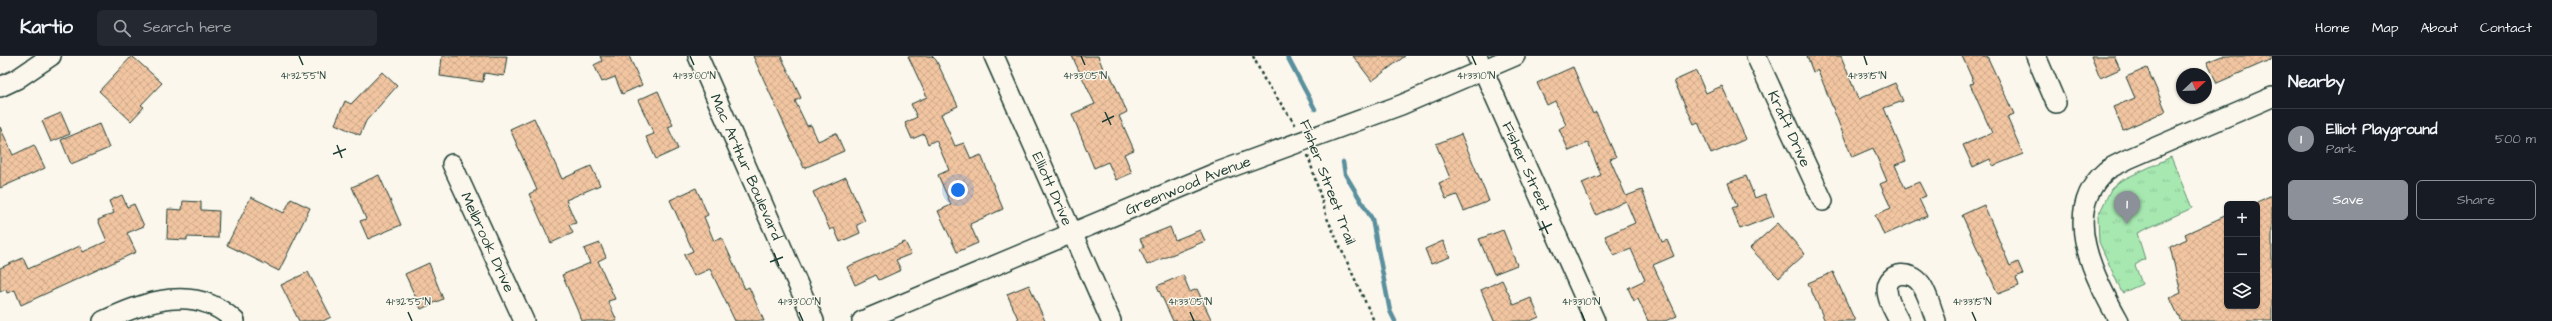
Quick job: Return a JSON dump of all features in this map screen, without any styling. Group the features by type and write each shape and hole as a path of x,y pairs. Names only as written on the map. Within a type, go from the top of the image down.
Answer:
{"street":[{"path":"0,87 17,79 52,56"},
{"name":"Mac Arthur Boulevard","path":"698,56 814,321"},
{"name":"Elliott Drive","path":"994,56 1111,321"},
{"name":"Greenwood Avenue","path":"862,321 1072,232 1303,140 1401,105 1480,63 1516,56"},
{"name":"Kraft Drive","path":"1756,56 1823,201"},
{"path":"2036,56 2056,104"},
{"name":"Fisher Street","path":"1480,63 1595,321"},
{"path":"2119,321 2105,296 2086,252 2082,230 2085,204 2095,183 2107,170 2128,159 2272,97"},
{"name":"Melbrook Drive","path":"452,164 524,321"},
{"path":"1899,321 1888,296 1887,288 1894,278 1906,273 1913,275 1922,284 1936,321"},
{"path":"103,321 141,304 165,298 208,304 232,319"}],"path":[{"name":"Fisher Street Trail","path":"1253,56 1264,79 1295,123 1303,140 1327,218 1374,321"}],"green space":[{"path":"2171,157 2192,208 2137,233 2145,259 2135,265 2142,284 2122,293 2099,242 2098,216 2111,189 2120,181"}],"building":[{"path":"132,56 162,83 141,105 144,107 131,121 99,91"},
{"path":"442,56 507,56 504,76 484,73 483,82 440,76"},
{"path":"600,56 629,56 642,85 622,94 615,77 602,82 594,65 602,61"},
{"path":"753,56 781,56 801,98 795,101 807,126 811,125 818,141 836,133 844,151 804,168"},
{"path":"908,56 932,56 936,60 958,106 941,114 955,146 964,143 971,159 981,155 1003,209 970,224 978,243 957,252 938,211 951,205 938,175 949,170 936,140 928,144 924,134 912,139 905,123 917,117 911,104 927,97"},
{"path":"1072,56 1098,56 1106,76 1110,74 1127,112 1119,116 1134,150 1124,154 1132,173 1116,180 1108,162 1094,168 1072,114 1095,104"},
{"path":"1353,56 1405,56 1372,81"},
{"path":"1807,56 1841,56 1858,99 1895,83 1903,101 1884,108 1906,161 1895,165 1905,188 1919,182 1926,196 1919,199 1927,216 1884,235 1875,215 1891,208 1880,184 1887,181 1873,148 1852,157 1818,70 1813,72"},
{"path":"1962,56 1987,56 2014,114 2007,117 2023,154 1993,166 1990,159 1973,167 1963,145 1992,133 1970,84 1974,83"},
{"path":"2091,56 2114,56 2120,69 2100,78"},
{"path":"2222,56 2272,56 2272,59 2217,83 2212,72 2212,68 2210,68 2207,62"},
{"path":"1573,67 1593,114 1596,112 1616,157 1610,159 1626,196 1642,190 1662,242 1667,240 1674,256 1653,265 1677,316 1665,321 1648,321 1638,299 1634,301 1628,288 1645,280 1631,249 1614,256 1605,236 1635,223 1626,201 1596,215 1582,183 1601,175 1588,143 1569,151 1559,129 1566,125 1555,101 1547,105 1537,83"},
{"path":"2147,68 2166,111 2123,130 2113,107 2135,98 2126,77"},
{"path":"1696,71 1706,93 1722,86 1746,139 1711,154 1698,122 1694,124 1674,81"},
{"path":"382,72 397,86 366,121 360,135 335,124 345,101 351,104"},
{"path":"658,91 673,125 668,127 678,149 656,159 646,137 654,134 638,100"},
{"path":"61,113 70,134 51,142 42,121"},
{"path":"534,118 562,179 591,166 600,185 566,200 576,223 569,225 573,233 551,243 529,194 537,190 510,129"},
{"path":"99,124 109,148 71,164 61,140"},
{"path":"0,127 13,155 34,145 45,168 0,188"},
{"path":"1461,134 1489,201 1464,211 1457,195 1446,199 1439,183 1450,178 1436,144"},
{"path":"379,175 401,225 368,239 360,221 366,219 352,187"},
{"path":"1746,176 1755,198 1765,194 1774,216 1740,229 1732,208 1737,206 1728,183"},
{"path":"846,177 865,221 857,225 860,233 840,242 834,228 830,230 813,192"},
{"path":"696,188 708,215 704,217 714,241 722,238 745,289 749,287 764,321 735,321 710,269 694,276 684,255 693,251 670,200"},
{"path":"122,195 127,207 134,204 144,226 127,233 136,252 21,305 15,290 7,293 6,289 0,292 0,268 23,258 28,269 80,246 83,252 107,241 98,220 114,213 109,201"},
{"path":"2272,195 2272,321 2181,321 2170,298 2181,293 2170,247 2187,239 2185,234 2224,216 2224,309 2260,309 2259,201"},
{"path":"251,197 284,213 291,199 310,208 279,271 227,245"},
{"path":"183,201 201,202 201,210 219,211 218,238 187,237 187,240 167,239 168,209 182,210"},
{"path":"1984,205 2010,266 2018,262 2023,274 2016,277 2019,286 1998,294 1962,215"},
{"path":"1778,223 1805,254 1779,278 1750,248"},
{"path":"1170,227 1175,240 1200,230 1205,241 1147,265 1140,249 1144,247 1140,239"},
{"path":"1503,230 1517,265 1494,274 1479,239"},
{"path":"1443,241 1450,257 1431,264 1425,249"},
{"path":"905,242 911,254 896,260 901,270 879,280 876,275 855,285 847,267"},
{"path":"600,243 606,257 598,261 615,299 608,301 617,321 582,321 562,275 590,263 584,249"},
{"path":"429,263 443,299 421,309 405,274"},
{"path":"308,272 331,317 323,321 299,321 281,285"},
{"path":"1833,272 1855,321 1825,321 1808,283"},
{"path":"1183,275 1190,292 1197,289 1212,321 1173,321 1157,286"},
{"path":"1502,280 1514,305 1531,298 1539,317 1530,321 1494,321 1481,290"},
{"path":"1029,285 1045,321 1019,321 1007,294"}],"waterway":[{"path":"1287,56 1315,109"},
{"path":"1343,162 1345,174 1372,219 1390,311 1395,321"}],"place":[{"name":"Elliot Playground","path":"2127,224"}]}
